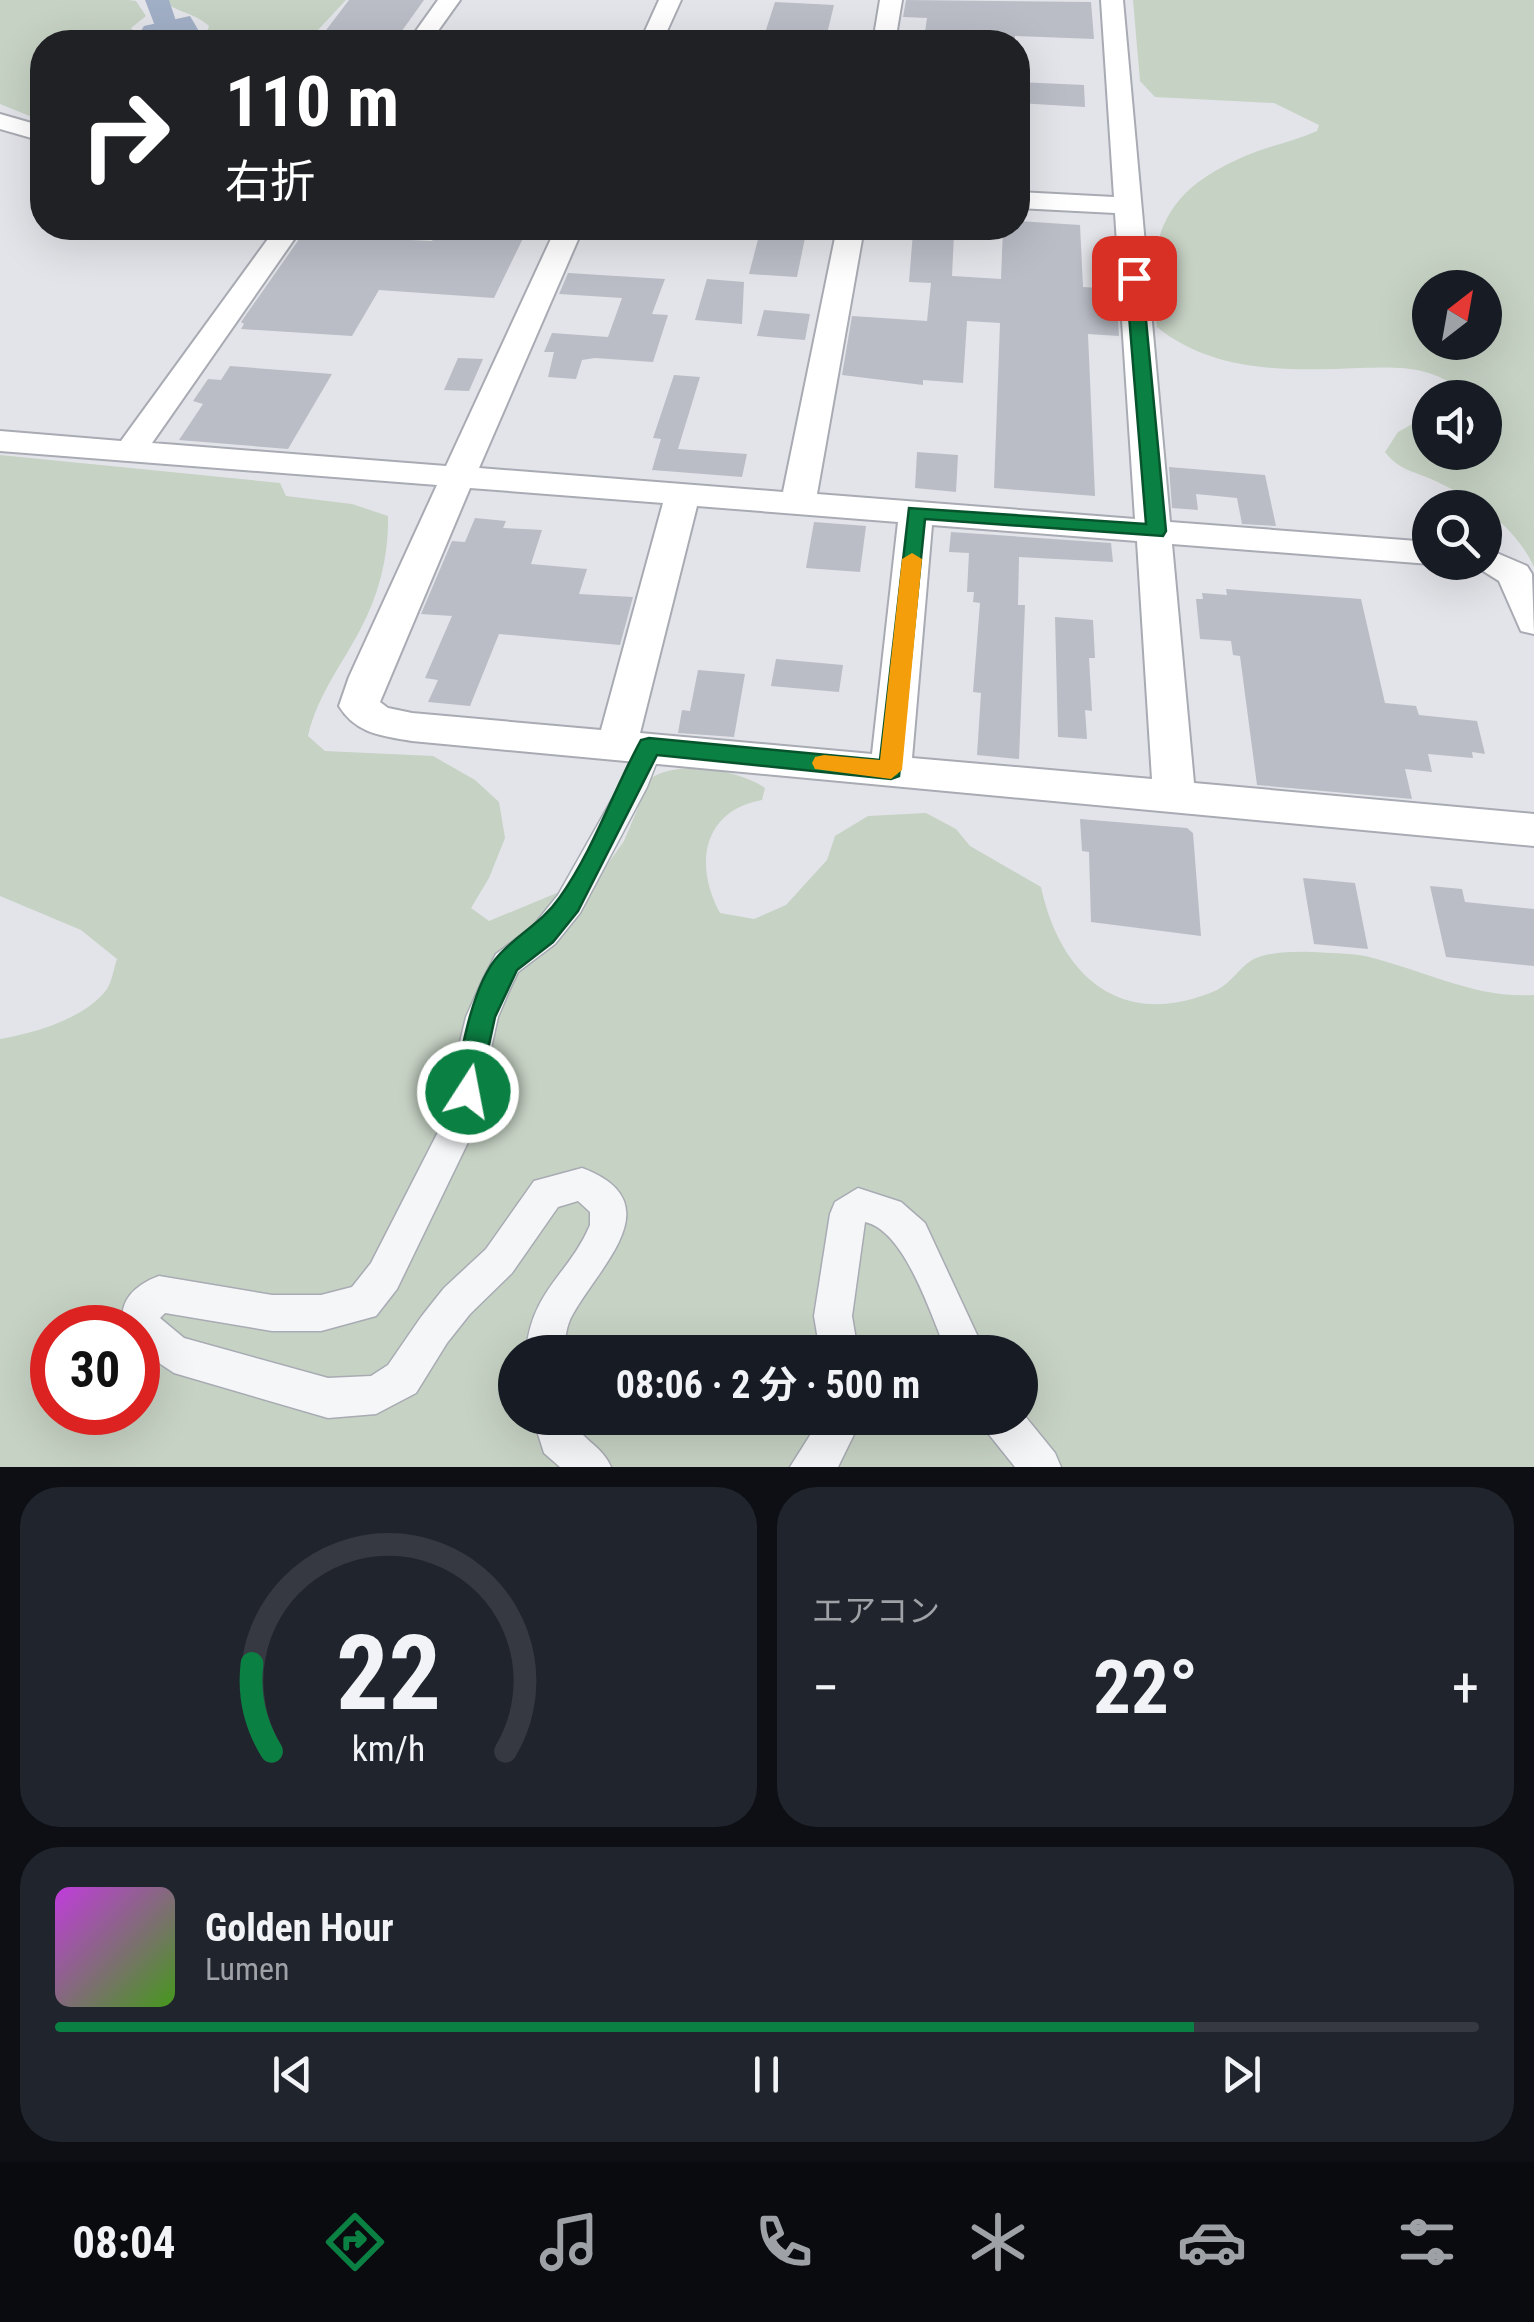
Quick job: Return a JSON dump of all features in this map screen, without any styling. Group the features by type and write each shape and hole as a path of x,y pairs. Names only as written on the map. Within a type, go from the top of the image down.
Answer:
{"street":[{"path":"428,30 449,0"},
{"path":"656,30 670,0"},
{"path":"886,30 892,0"},
{"path":"1112,0 1174,796"},
{"path":"0,121 30,130"},
{"path":"1030,201 1128,206"},
{"path":"130,452 280,240"},
{"path":"565,240 368,677 360,706 365,714 392,724 1534,830"},
{"path":"798,502 849,240"},
{"path":"0,441 1412,552"},
{"path":"546,1335 558,1302 604,1242 608,1212 602,1200 582,1184 546,1194 499,1261 456,1301 402,1378 376,1395 328,1398 174,1354 149,1334 142,1325 140,1312 160,1294 272,1313 321,1313 363,1303 384,1276 455,1134 482,1017 493,990 507,963 544,935 570,904 633,786 633,745 683,494"},
{"path":"891,770 916,512"},
{"path":"1502,568 1514,574 1534,622"},
{"path":"836,1335 833,1316 848,1214 858,1205 871,1205 898,1218 912,1234 958,1335"},
{"path":"557,1435 591,1467"},
{"path":"810,1467 824,1455 834,1435"},
{"path":"1015,1435 1041,1467"}],"green space":[{"path":"0,0 136,1 146,16 133,30 30,30 30,116 0,104"},
{"path":"164,0 346,0 318,30 208,30 209,26 196,17"},
{"path":"1133,0 1534,0 1534,567 1502,523 1502,490 1454,490 1400,466 1385,452 1398,432 1412,424 1412,470 1502,470 1502,380 1445,380 1413,369 1253,366 1202,353 1157,327 1157,245 1176,204 1214,171 1252,153 1317,131 1319,125 1274,103 1155,97 1140,81"},
{"path":"0,455 280,483 286,496 352,504 388,516 385,560 373,603 323,694 308,736 325,751 433,756 475,780 499,802 505,838 489,878 471,908 489,921 600,875 624,841 650,779 676,769 708,769 740,776 765,788 762,800 726,816 709,843 707,877 720,913 754,919 786,905 827,860 835,836 868,816 926,813 956,829 970,846 1041,887 1050,920 1081,971 1126,1000 1153,1004 1184,1001 1217,990 1258,957 1297,952 1365,956 1469,988 1534,995 1534,1467 0,1467 0,1039 72,1016 86,1009 107,989 117,959 81,930 0,896"}],"water":[{"path":"190,16 198,30 142,30 144,26"}],"building":[{"path":"349,0 424,0 403,30 326,30"},
{"path":"906,0 1091,2 1094,39 1030,37 1030,30 925,30 927,18 903,17"},
{"path":"775,2 834,5 828,30 766,30"},
{"path":"1030,83 1084,85 1085,107 1030,104"},
{"path":"1030,222 1080,225 1083,287 1116,289 1119,336 1088,334 1095,496 994,488 1000,323 967,321 963,383 923,380 923,385 842,375 852,316 927,321 931,283 909,282 912,240 954,240 952,276 1001,279 1003,240 1030,240"},
{"path":"298,240 522,240 494,298 379,290 352,336 241,329 241,322"},
{"path":"758,240 805,240 797,277 749,274"},
{"path":"568,273 665,279 652,314 668,315 653,362 595,358 582,360 576,379 548,377 554,352 544,352 552,333 608,337 622,298 559,294"},
{"path":"707,279 744,282 742,324 695,320"},
{"path":"764,310 810,314 805,340 757,336"},
{"path":"458,358 483,359 469,391 444,390"},
{"path":"230,366 332,374 288,449 179,440 203,404 193,401 208,379 221,380"},
{"path":"674,375 700,377 678,449 747,454 742,477 652,470 661,439 653,438"},
{"path":"917,452 958,455 956,492 915,488"},
{"path":"1169,467 1265,475 1276,526 1242,524 1237,498 1196,494 1198,510 1172,508"},
{"path":"475,518 506,521 503,528 542,530 531,564 587,569 579,594 633,597 620,645 499,634 470,706 428,702 438,680 425,678 452,616 421,614 452,541 465,542"},
{"path":"814,522 866,526 860,572 806,568"},
{"path":"951,532 1111,543 1113,562 1019,557 1018,605 1025,605 1019,759 977,755 981,693 973,692 980,603 973,602 974,592 967,592 969,553 949,552"},
{"path":"1226,589 1361,599 1385,703 1416,706 1419,715 1477,721 1485,754 1472,752 1473,758 1428,754 1432,772 1405,769 1412,799 1257,785 1240,656 1233,655 1231,641 1200,639 1196,599 1203,599 1202,593 1227,595"},
{"path":"1055,617 1093,620 1095,658 1089,658 1092,711 1085,710 1087,739 1058,737"},
{"path":"776,659 843,665 839,692 771,686"},
{"path":"698,670 745,674 734,737 678,733 682,710 690,711"},
{"path":"1080,819 1187,828 1193,833 1201,936 1091,922 1089,852 1082,851"},
{"path":"1303,878 1355,883 1368,949 1314,944"},
{"path":"1430,886 1462,889 1465,902 1534,909 1534,966 1446,957"}],"waterway":[{"path":"157,0 164,21"}],"slow traffic":[{"path":"824,763 891,770 912,559"}],"route":[{"path":"468,1092 482,1017 507,963 544,935 570,904 633,786 649,746 891,770 916,512 1156,531 1134,278"}]}
